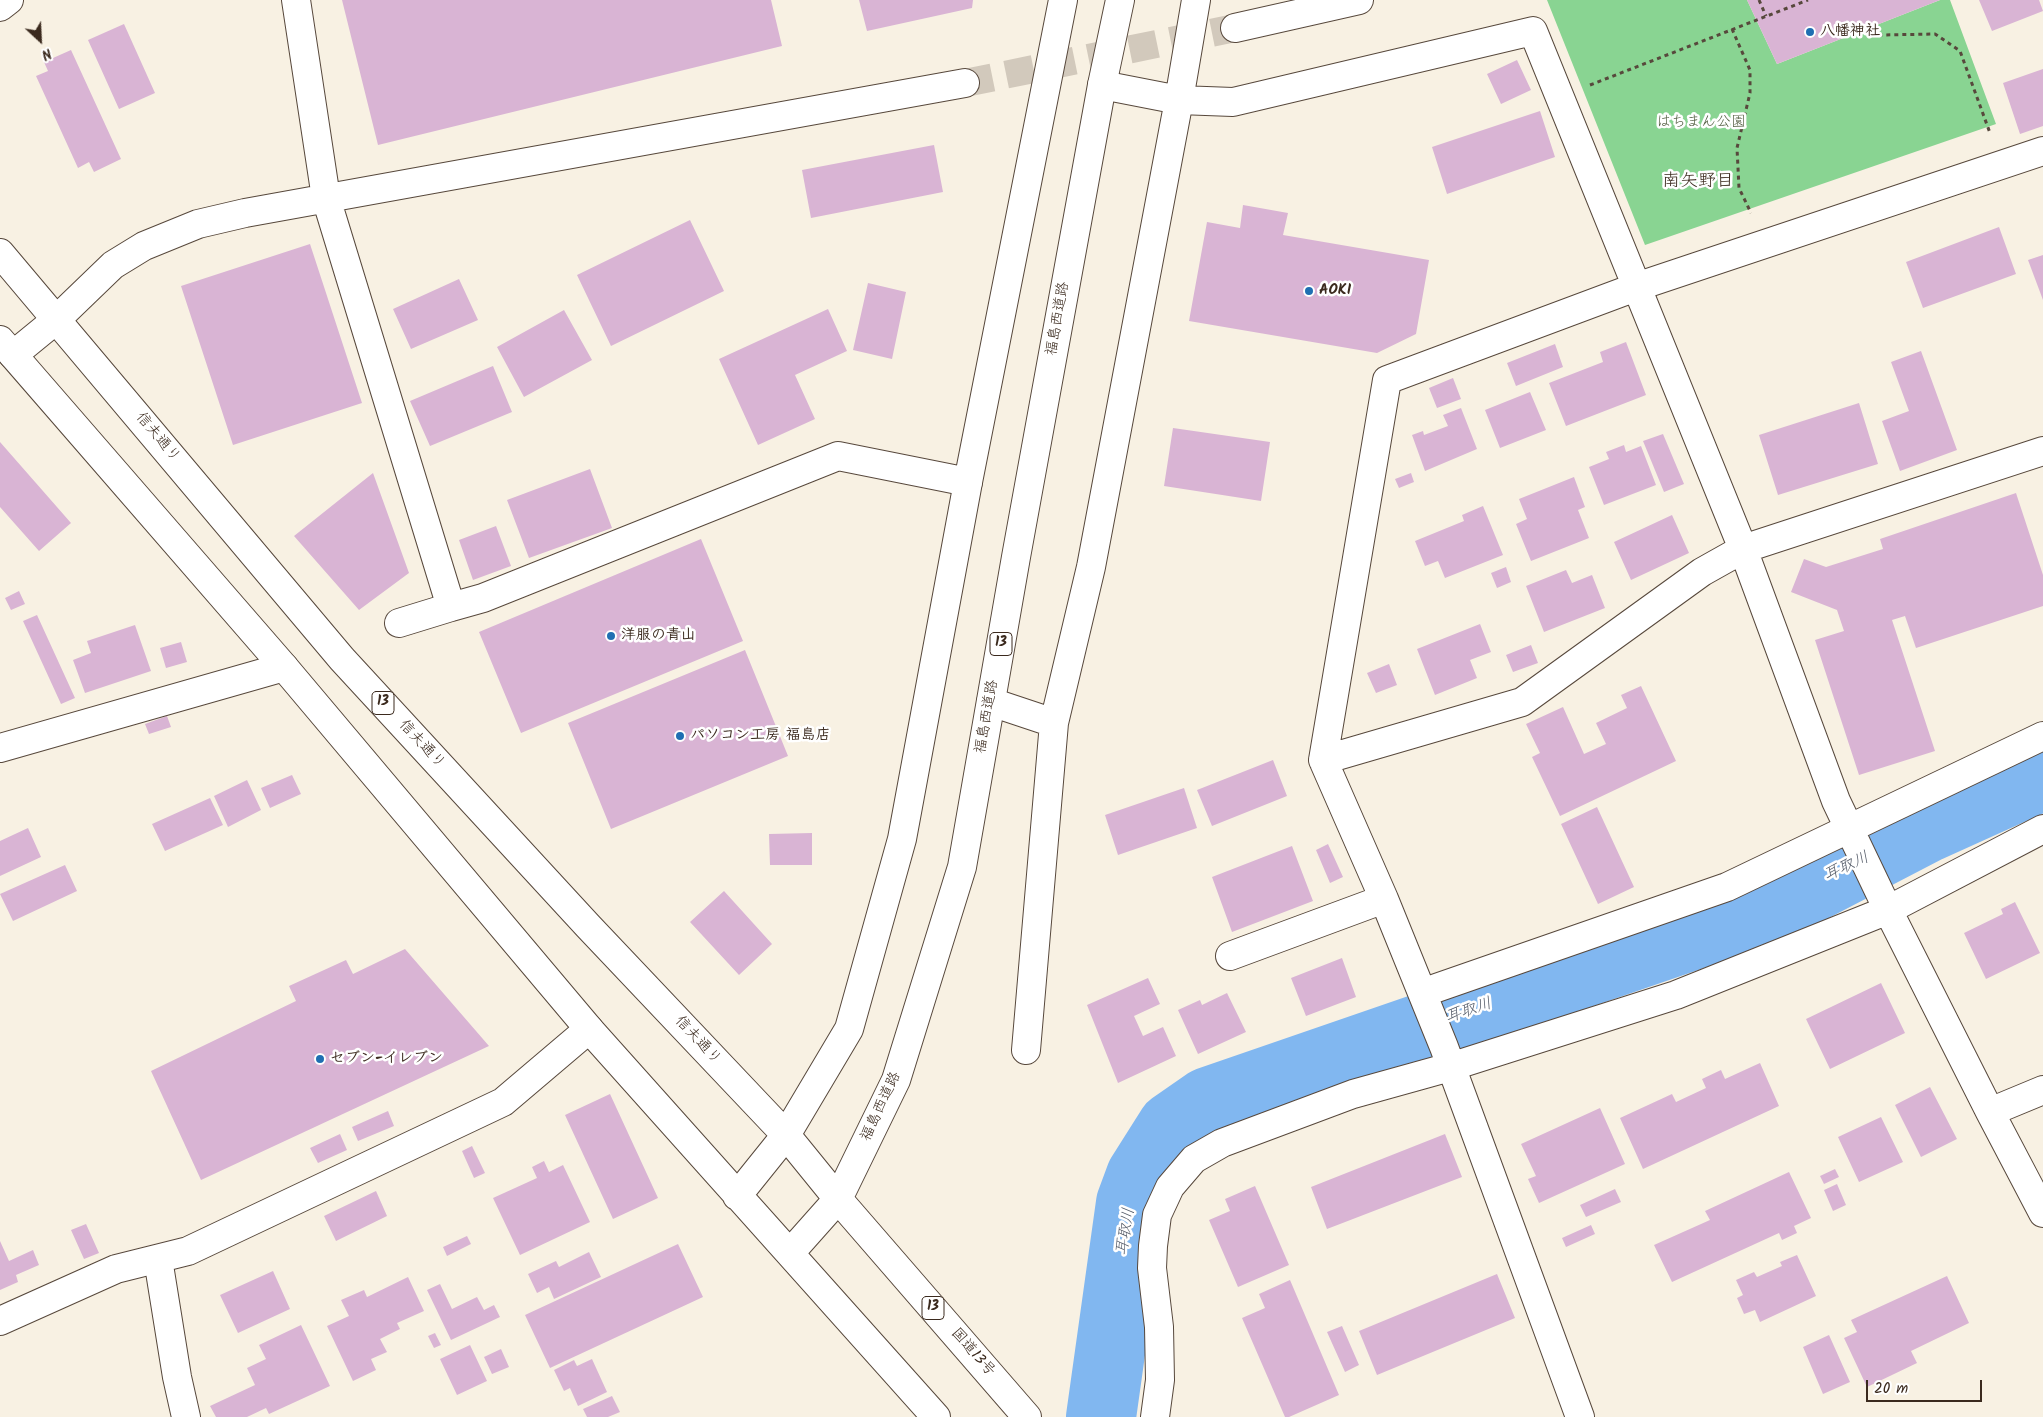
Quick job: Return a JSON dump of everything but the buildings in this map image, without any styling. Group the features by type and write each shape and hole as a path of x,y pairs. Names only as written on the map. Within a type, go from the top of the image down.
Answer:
{"main road":[{"path":"0,7 9,0"},
{"path":"296,0 326,198 451,607"},
{"path":"737,1196 786,1135 849,1029 897,858 968,482 1063,0"},
{"name":"福島西道路","path":"790,1253 838,1199 896,1080 962,867 1102,85 1120,0"},
{"path":"1026,1050 1054,723 1091,567 1196,0"},
{"path":"1235,28 1359,0"},
{"path":"1102,85 1179,100 1233,102 1533,31 1743,549 1836,801 1990,1112 2043,1213"},
{"path":"936,1417 590,1030 284,667 7,348 57,318 113,264 171,233 198,224 245,212 964,83"},
{"path":"1580,1417 1425,1000 1384,899 1323,760 1387,380 1636,287 2043,151"},
{"name":"信夫通り","path":"0,253 57,318 342,659 595,934 786,1135 838,1199"},
{"path":"1323,760 1522,702 1702,572 1743,549 2043,451"},
{"path":"400,623 483,598 838,456 968,482"},
{"path":"0,748 284,667"},
{"path":"991,702 1054,723"},
{"path":"1425,1000 1727,887 1851,834 2043,736"},
{"path":"1155,1417 1160,1380 1159,1327 1152,1268 1157,1215 1170,1188 1194,1159 1222,1143 1447,1057 1676,995 2043,829"},
{"path":"1230,956 1384,899"},
{"path":"0,1322 116,1269 188,1251 503,1102 590,1030"},
{"path":"1990,1112 2043,1090"},
{"name":"国道13号","path":"838,1199 1027,1417"},
{"path":"158,1258 177,1377 186,1417"}],"path":[{"path":"1759,0 1766,16"},
{"path":"1559,96 1808,0"},
{"path":"1868,22 1880,35 1935,34 1960,51 1988,127"},
{"path":"1732,30 1750,70 1750,93 1738,148 1739,188 1748,209"}],"green space":[{"name":"はちまん公園","path":"1547,0 1747,0 1777,64 1940,0 1950,0 1996,124 1645,245"}],"waterway":[{"name":"耳取川","path":"1101,1417 1131,1203 1141,1176 1172,1127 1208,1102 1742,918 1803,892 1928,827 2043,775"}],"tunnel":[{"path":"965,83 1235,28"}],"place":[{"name":"八幡神社","path":"1810,32"},
{"name":"AOKI","path":"1309,291"},
{"name":"洋服の青山","path":"611,636"},
{"name":"パソコン工房 福島店","path":"680,736"},
{"name":"セブン-イレブン","path":"320,1059"}],"district":[{"name":"南矢野目","path":"1698,183"}]}
